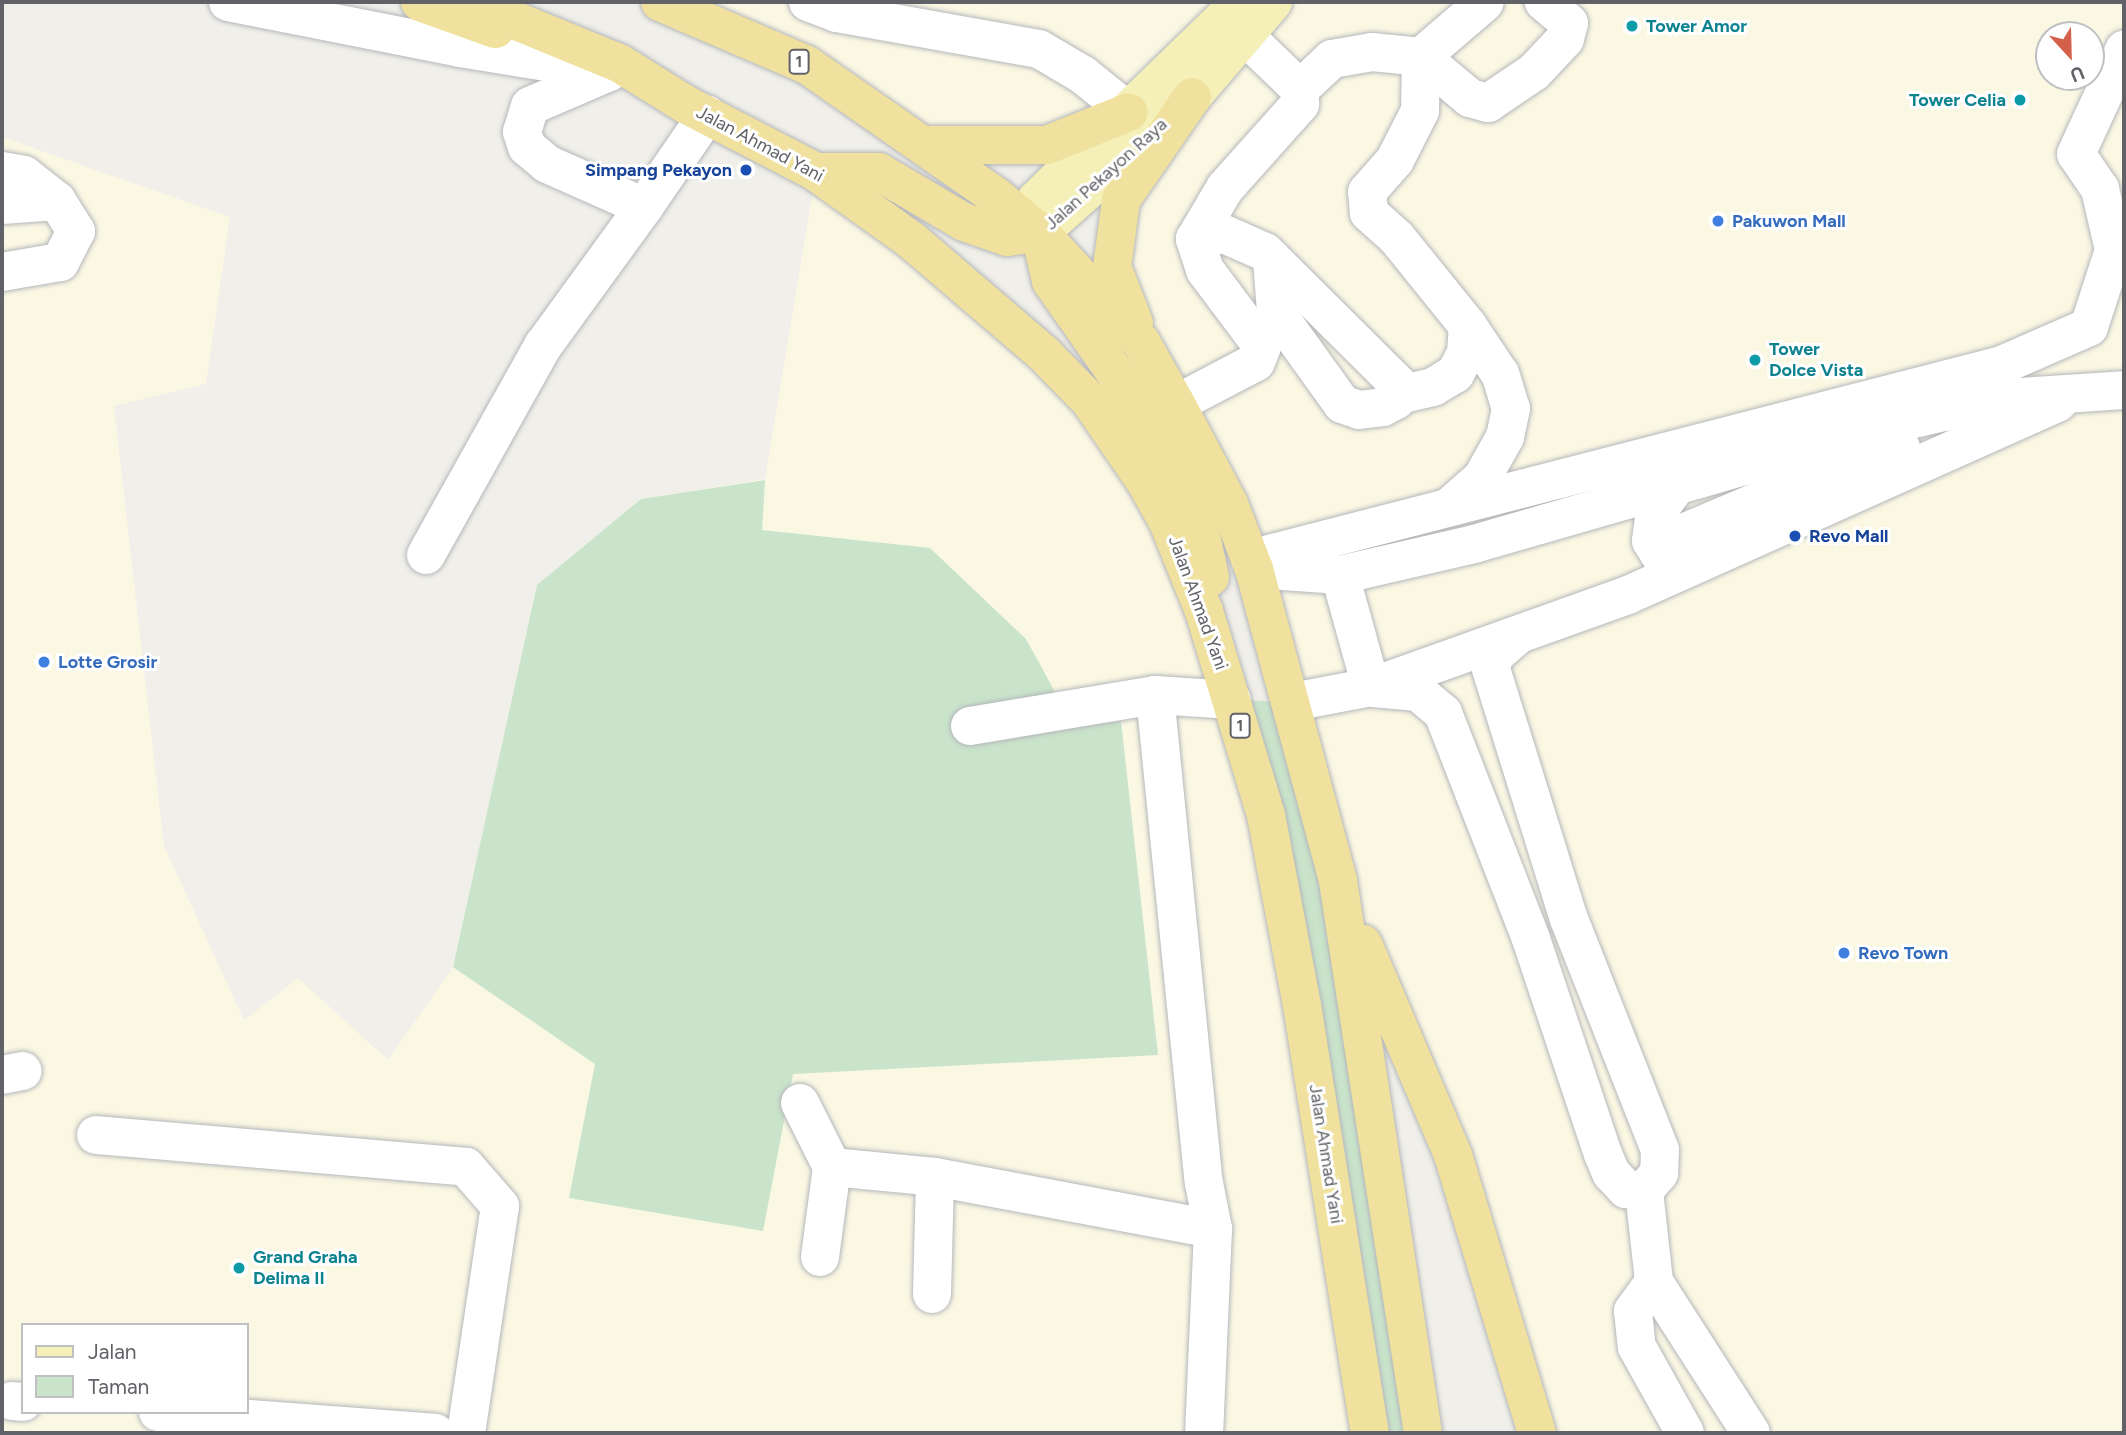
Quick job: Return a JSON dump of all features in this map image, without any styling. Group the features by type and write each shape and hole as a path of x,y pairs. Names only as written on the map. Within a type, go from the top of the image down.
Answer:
{"highway":[{"path":"420,2 609,72 696,110"},
{"name":"Jalan Ahmad Yani","path":"470,2 619,63 696,110 816,172 999,312 1090,401 1168,522 1204,611 1266,815 1299,992 1370,1433"},
{"name":"1","path":"660,2 807,65 927,145 1040,233 1141,342 1176,404 1229,504 1252,564 1293,702 1338,881 1423,1433"},
{"path":"1141,342 1112,267 1121,200 1192,97"},
{"path":"927,145 1047,145 1129,113"},
{"path":"816,172 879,172 964,222 1007,237 1040,233 1051,281 1161,438 1194,503 1232,700"},
{"path":"1338,881 1453,1155 1537,1433"}],"main road":[{"name":"Jalan Pekayon Raya","path":"1040,233 1036,200 1129,113 1254,15"},
{"name":"Jalan Pekayon Raya","path":"1040,233 1192,97 1254,15"}],"street":[{"path":"228,2 460,48 609,72"},
{"path":"808,2 836,13 1039,50 1083,75 1129,113"},
{"path":"1447,508 1482,478 1505,437 1511,409 1500,374 1468,326 1397,238 1370,213 1367,192 1395,160 1420,111 1421,57 1485,2"},
{"path":"1176,404 1256,362 1262,346 1205,270 1195,239 1225,188 1300,104 1307,83 1332,60 1372,52 1421,57 1470,98 1488,103 1534,72 1565,39 1569,23 1544,2"},
{"path":"1254,15 1307,83"},
{"path":"1252,564 1447,508 2002,365 2089,327 2114,250 2100,189 2076,154 2121,64"},
{"path":"609,72 530,106 522,132 527,147 547,164 644,206"},
{"path":"426,555 543,346 644,206 696,110"},
{"path":"2,171 24,175 57,201 76,231 60,262 2,272"},
{"path":"2,205 57,201"},
{"path":"1195,239 1224,234 1244,240 1272,259 1407,393 1433,387 1455,374 1466,354 1468,326"},
{"path":"1272,259 1276,312 1342,404 1359,410 1383,407 1396,400 1393,380"},
{"path":"1252,564 1340,575 1474,544 1879,427 2005,398 2124,390"},
{"path":"1293,702 1371,687 1518,635 1692,547 1912,469 2087,391"},
{"path":"1879,427 1915,432 1921,453 1912,469"},
{"path":"1677,485 1654,517 1651,541 1667,567 1692,547"},
{"path":"1340,575 1371,687"},
{"path":"1518,635 1494,656 1491,669 1569,919 1660,1150 1659,1173 1644,1191 1654,1282 1751,1433"},
{"path":"1371,687 1418,692 1443,713 1531,939 1611,1173 1626,1189 1644,1191"},
{"path":"970,726 1155,695 1232,700"},
{"path":"1155,695 1203,1183 1213,1229 1204,1433"},
{"path":"1531,939 1553,945 1567,935 1569,919"},
{"path":"1549,991 1546,975 1551,966 1572,958 1594,983"},
{"path":"800,1103 832,1167 820,1257"},
{"path":"96,1135 466,1167 500,1206 466,1433"},
{"path":"832,1167 935,1177 1213,1229"},
{"path":"932,1294 935,1177"},
{"path":"1654,1282 1633,1311 1637,1347 1685,1433"},
{"path":"184,1414 435,1433"}],"shaded area":[{"path":"660,2 1227,2 1129,112 927,145"},
{"path":"1273,2 2124,2 2124,1433 1537,1433 1370,963 1293,702 1141,342 1121,200"},
{"path":"2,137 230,217 206,384 114,406 164,846 244,1020 298,978 388,1060 453,967 537,585 641,499 765,479 816,172 1090,401 1215,650 1370,1433 2,1433"}],"green space":[{"path":"765,480 762,530 930,548 1026,639 1073,725 1121,721 1158,1055 793,1074 763,1231 569,1198 595,1064 453,967 537,585 641,499"},
{"path":"1232,700 1293,702 1423,1433 1370,1433"}],"place":[{"name":"Tower Amor","path":"1632,26"},
{"name":"Tower Celia","path":"2020,100"},
{"name":"Simpang Pekayon","path":"746,170"},
{"name":"Pakuwon Mall","path":"1718,221"},
{"name":"Tower Dolce Vista","path":"1755,360"},
{"name":"Revo Mall","path":"1795,536"},
{"name":"Lotte Grosir","path":"44,662"},
{"name":"Revo Town","path":"1844,953"},
{"name":"Grand Graha Delima II","path":"239,1268"}]}
